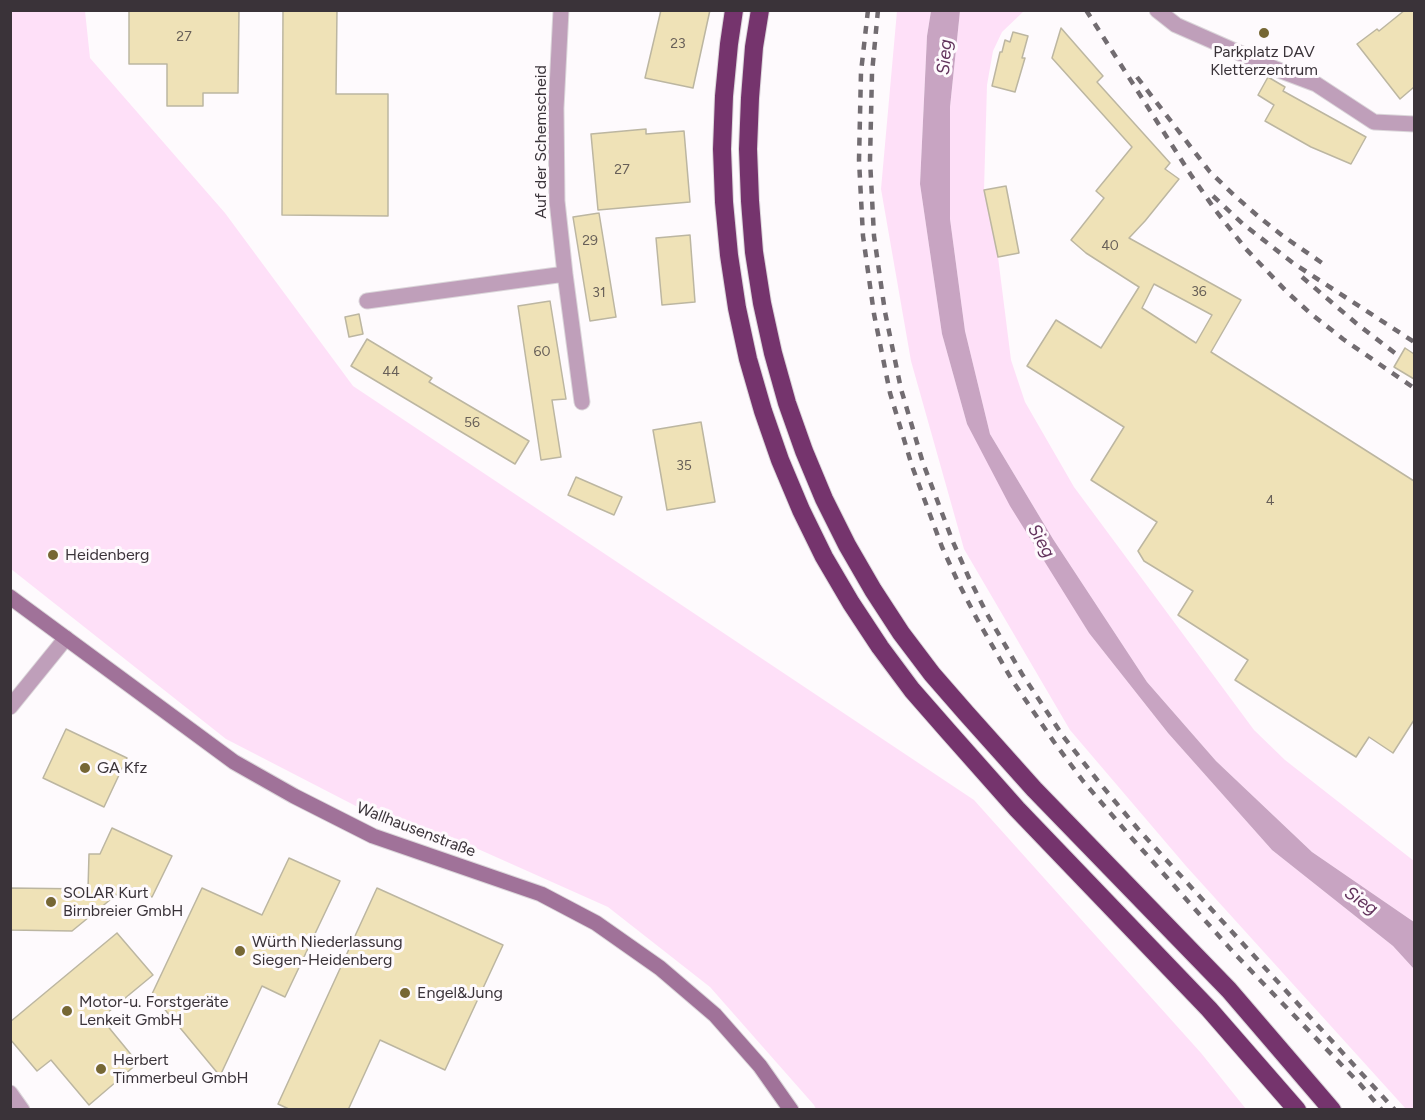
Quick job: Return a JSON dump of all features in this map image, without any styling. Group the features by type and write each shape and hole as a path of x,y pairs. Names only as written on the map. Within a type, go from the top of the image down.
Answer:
{"highway":[{"path":"734,10 724,96 722,149 724,202 737,308 748,359 780,460 801,510 825,557 851,603 912,690 1017,809 1209,1009 1297,1110"},
{"path":"760,10 754,46 748,149 754,252 762,303 787,403 804,452 847,545 901,633 932,674 1034,789 1229,990 1332,1110"}],"street":[{"name":"Auf der Schemscheid","path":"561,10 556,108 557,201 582,402"},
{"path":"1156,10 1176,25 1316,84 1374,123 1414,124"},
{"path":"367,301 565,274"},
{"name":"Wallhausenstraße","path":"10,597 234,762 294,796 373,836 541,894 596,923 660,968 715,1015 760,1066 791,1110"},
{"path":"10,707 66,638"},
{"path":"10,1094 22,1110"}],"shaded area":[{"path":"10,11 85,11 90,58 225,213 353,386 974,800 1201,1053 1246,1109 816,1109 710,987 608,907 478,849 381,819 226,739 11,569"},
{"path":"897,11 931,11 927,36 920,184 942,334 967,424 1089,633 1168,733 1272,850 1393,946 1414,969 1414,1109 1406,1109 1186,866 1070,730 964,549 911,361 881,189"},
{"path":"960,11 1024,11 1002,32 993,51 987,85 984,190 998,257 1011,360 1025,402 1074,487 1254,730 1285,760 1414,861 1414,922 1312,852 1216,761 1147,682 1053,539 990,434 965,331 950,219 950,107"}],"water":[{"name":"Sieg","path":"931,11 960,11 950,107 950,219 965,331 990,434 1053,539 1147,682 1216,761 1312,852 1414,922 1414,969 1393,946 1272,850 1168,733 1089,633 1010,506 967,424 942,334 920,184 927,36"}],"building":[{"path":"129,10 239,10 238,93 203,93 203,106 167,106 167,64 129,64"},
{"path":"283,10 337,10 336,94 388,94 388,216 282,215"},
{"path":"661,10 710,10 693,88 645,78"},
{"path":"1405,10 1414,10 1414,87 1400,99 1357,44 1377,29 1379,31"},
{"path":"1061,28 1103,76 1097,82 1170,163 1165,169 1179,179 1129,238 1241,300 1211,352 1414,481 1414,720 1393,753 1369,737 1356,757 1235,680 1248,660 1178,615 1193,591 1144,561 1138,551 1157,522 1091,480 1124,427 1027,366 1056,320 1101,348 1139,287 1086,253 1071,240 1104,198 1096,191 1132,147 1052,58","holes":["1154,284 1212,315 1196,343 1142,308"]},
{"path":"1013,32 1028,36 1022,58 1025,58 1015,92 992,86 1000,52 1002,52 1005,40 1010,42"},
{"path":"1268,77 1285,87 1283,91 1366,137 1351,164 1311,147 1265,121 1274,105 1258,95"},
{"path":"646,129 646,134 684,131 690,202 598,210 591,134"},
{"path":"1006,186 1019,253 998,257 984,190"},
{"path":"599,213 616,317 590,321 573,217"},
{"path":"690,235 695,302 662,305 656,238"},
{"path":"550,301 566,399 552,400 561,457 541,460 518,306"},
{"path":"359,314 363,334 349,337 345,317"},
{"path":"367,339 432,378 429,382 529,441 515,464 351,366"},
{"path":"1405,348 1414,354 1414,379 1394,367"},
{"path":"701,422 715,502 667,510 653,430"},
{"path":"576,477 622,497 614,515 568,495"},
{"name":"GA Kfz","path":"66,729 127,758 104,807 43,778"},
{"path":"112,828 172,856 152,897 127,886 72,931 10,930 10,888 88,889 89,854 100,854"},
{"name":"Würth Niederlassung Siegen-Heidenberg","path":"289,858 340,881 285,997 262,986 220,1076 152,994 202,888 262,915"},
{"name":"Engel&Jung","path":"377,888 503,945 445,1070 380,1040 348,1110 291,1110 278,1104"},
{"name":"Motor-u. Forstgeräte Lenkeit GmbH","path":"117,933 153,975 101,1018 138,1063 89,1105 51,1060 37,1071 10,1039 10,1022"}],"railway":[{"path":"868,10 861,72 859,160 863,236 874,314 890,393 912,466 942,547 958,582 1012,680 1083,781 1234,953 1360,1084 1382,1110"},
{"path":"878,10 872,73 870,160 874,236 885,312 901,389 923,463 969,578 1022,674 1063,736 1098,781 1138,829 1395,1110"},
{"path":"1086,10 1191,175 1246,249 1310,313 1414,388"},
{"path":"1137,77 1210,172 1259,217 1322,263"},
{"path":"1213,196 1243,224 1293,263 1414,342"},
{"path":"1302,277 1400,357"}],"place":[{"name":"Parkplatz DAV Kletterzentrum","path":"1264,33"},
{"name":"Heidenberg","path":"53,555"},
{"name":"GA Kfz","path":"85,768"},
{"name":"SOLAR Kurt Birnbreier GmbH","path":"51,902"},
{"name":"Würth Niederlassung Siegen-Heidenberg","path":"240,951"},
{"name":"Engel&Jung","path":"405,993"},
{"name":"Motor-u. Forstgeräte Lenkeit GmbH","path":"67,1011"},
{"name":"Herbert Timmerbeul GmbH","path":"101,1069"}]}
